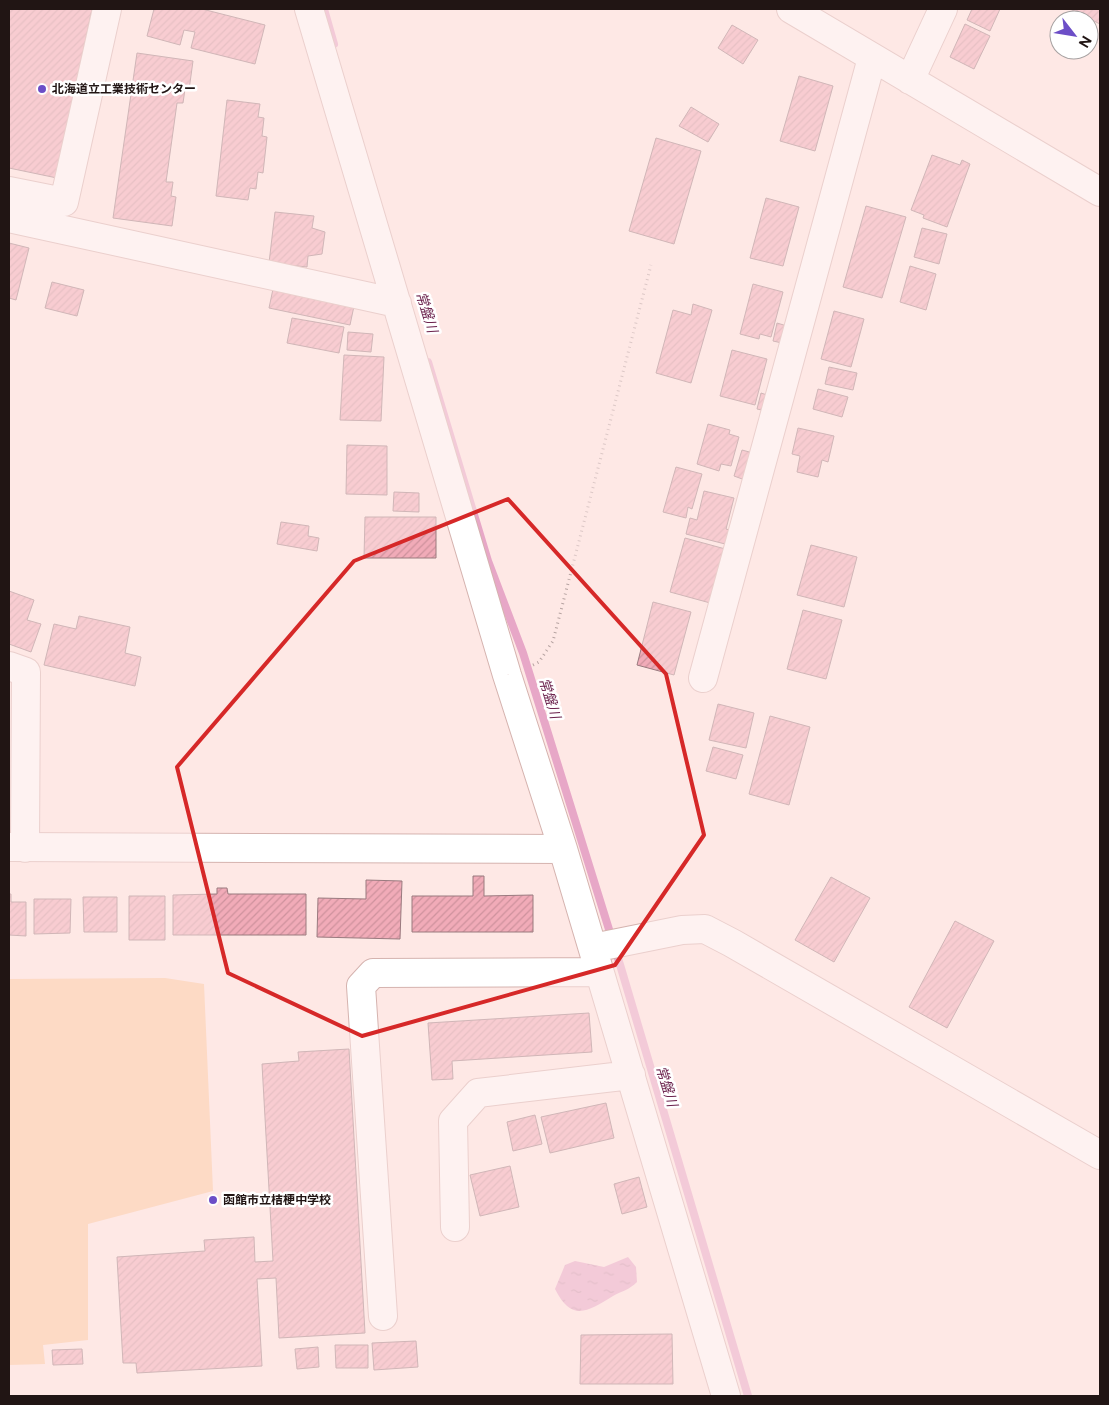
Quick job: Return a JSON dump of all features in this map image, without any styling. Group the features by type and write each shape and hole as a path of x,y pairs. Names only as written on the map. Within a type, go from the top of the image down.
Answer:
{"street":[{"path":"9,191 64,202 107,9"},
{"path":"309,9 507,676 563,849 605,952 631,1075 726,1396"},
{"path":"791,9 1100,192"},
{"path":"910,80 943,9"},
{"path":"702,678 872,58"},
{"path":"9,218 397,303"},
{"path":"9,666 26,672 17,847 563,849"},
{"path":"383,1316 361,986 374,973 605,952 682,930 705,930 732,943 1100,1155"},
{"path":"455,1227 453,1121 478,1092 631,1075"}],"path":[{"path":"539,662 553,641 651,265"}],"highlighted area":[{"path":"508,499 666,674 704,835 615,965 362,1036 228,973 177,767 354,561"}],"shaded area":[{"path":"165,978 204,984 213,1191 88,1224 88,1340 43,1345 45,1364 9,1365 9,979"}],"water":[{"path":"628,1257 636,1267 637,1282 596,1306 581,1311 574,1310 561,1300 555,1289 565,1265 575,1261 604,1267"}],"building":[{"name":"北海道立工業技術センター","path":"9,9 92,9 57,178 9,168"},
{"path":"154,9 202,9 265,25 255,64 191,48 195,32 184,30 180,45 147,36"},
{"path":"972,9 1000,9 990,31 967,20"},
{"path":"1070,9 1100,9 1100,24 1099,10"},
{"path":"965,24 990,36 974,69 950,57"},
{"path":"732,25 758,40 743,64 718,48"},
{"path":"137,53 193,61 189,90 185,89 183,103 177,103 166,182 173,182 171,196 176,197 172,226 113,218"},
{"path":"799,76 833,86 815,151 780,141"},
{"path":"227,100 260,104 258,117 264,118 262,136 267,137 263,173 258,172 256,189 250,188 248,200 216,196"},
{"path":"691,107 719,124 708,142 679,126"},
{"path":"656,138 701,151 674,244 629,231"},
{"path":"932,155 960,165 962,160 970,164 947,227 923,218 924,215 911,210"},
{"path":"766,198 799,207 783,266 750,258"},
{"path":"866,206 906,217 882,298 843,287"},
{"path":"275,212 314,216 312,228 325,232 322,254 308,256 307,267 269,263"},
{"path":"922,228 947,234 939,264 914,257"},
{"path":"9,243 29,248 16,300 9,298"},
{"path":"910,266 936,274 926,310 900,302"},
{"path":"52,282 84,290 77,316 45,308"},
{"path":"753,284 783,292 771,337 760,334 759,339 740,334"},
{"path":"273,289 354,306 350,325 269,308"},
{"path":"693,304 712,310 691,383 656,373 673,310 691,315"},
{"path":"834,311 864,319 851,367 821,359"},
{"path":"292,318 344,327 339,353 287,343"},
{"path":"777,323 787,326 782,343 773,341"},
{"path":"348,332 373,334 371,352 347,350"},
{"path":"732,350 767,359 755,405 720,396"},
{"path":"344,355 384,357 381,421 340,420"},
{"path":"829,367 857,373 853,390 825,384"},
{"path":"818,389 848,397 842,417 813,409"},
{"path":"761,393 770,396 766,411 757,409"},
{"path":"708,424 730,430 729,434 739,437 731,466 721,464 719,471 697,464"},
{"path":"798,428 834,436 828,462 822,460 818,477 797,472 800,456 792,454"},
{"path":"347,445 387,446 387,495 346,494"},
{"path":"742,450 753,453 745,480 734,476"},
{"path":"676,467 702,474 692,509 688,507 686,518 663,512"},
{"path":"704,491 734,498 726,529 733,531 729,545 686,534 690,518 697,520"},
{"path":"394,492 419,493 419,512 393,511"},
{"path":"365,517 436,517 436,558 364,558"},
{"path":"281,522 309,526 308,536 319,538 317,551 277,544"},
{"path":"685,538 729,550 714,604 670,592"},
{"path":"811,545 857,557 844,607 797,595"},
{"path":"9,591 34,600 27,620 41,624 31,652 9,644"},
{"path":"653,602 691,612 674,675 637,665"},
{"path":"803,610 842,620 826,679 787,669"},
{"path":"79,616 130,627 125,653 141,657 135,686 44,665 54,624 76,629"},
{"path":"718,704 754,713 746,748 709,740"},
{"path":"770,716 810,727 789,805 749,794"},
{"path":"713,747 743,755 736,779 706,771"},
{"path":"473,876 484,876 484,896 533,895 533,932 412,932 412,896 473,896"},
{"path":"831,877 870,898 834,962 795,940"},
{"path":"366,880 402,881 400,939 317,937 318,898 366,899"},
{"path":"217,888 227,888 228,894 306,894 306,935 173,935 173,895 217,894"},
{"path":"9,894 11,894 11,902 26,902 26,936 9,935"},
{"path":"129,896 165,896 165,940 129,940"},
{"path":"83,897 117,897 117,932 84,932"},
{"path":"34,899 71,899 70,933 34,934"},
{"path":"955,921 994,941 947,1028 909,1007"},
{"path":"589,1013 592,1052 452,1061 453,1079 432,1080 428,1023"},
{"path":"349,1049 365,1333 279,1338 276,1278 257,1279 262,1366 137,1373 136,1363 123,1363 117,1257 205,1251 204,1240 254,1237 255,1262 273,1261 262,1064 299,1061 298,1052"},
{"path":"606,1103 614,1138 550,1153 541,1117"},
{"path":"535,1115 542,1144 513,1151 507,1122"},
{"path":"510,1166 519,1207 480,1216 470,1175"},
{"path":"639,1177 647,1207 622,1214 614,1184"},
{"path":"672,1334 673,1384 580,1384 581,1335"},
{"path":"416,1341 418,1367 374,1370 372,1343"},
{"path":"335,1345 368,1345 368,1368 336,1368"},
{"path":"318,1347 319,1367 297,1369 295,1349"},
{"path":"82,1349 83,1364 53,1365 52,1350"}],"waterway":[{"name":"常盤川","path":"324,9 334,44"},
{"name":"常盤川","path":"428,362 488,561 523,653 621,968 748,1396"}],"place":[{"name":"北海道立工業技術センター","path":"42,89"},
{"name":"函館市立桔梗中学校","path":"213,1200"}]}
